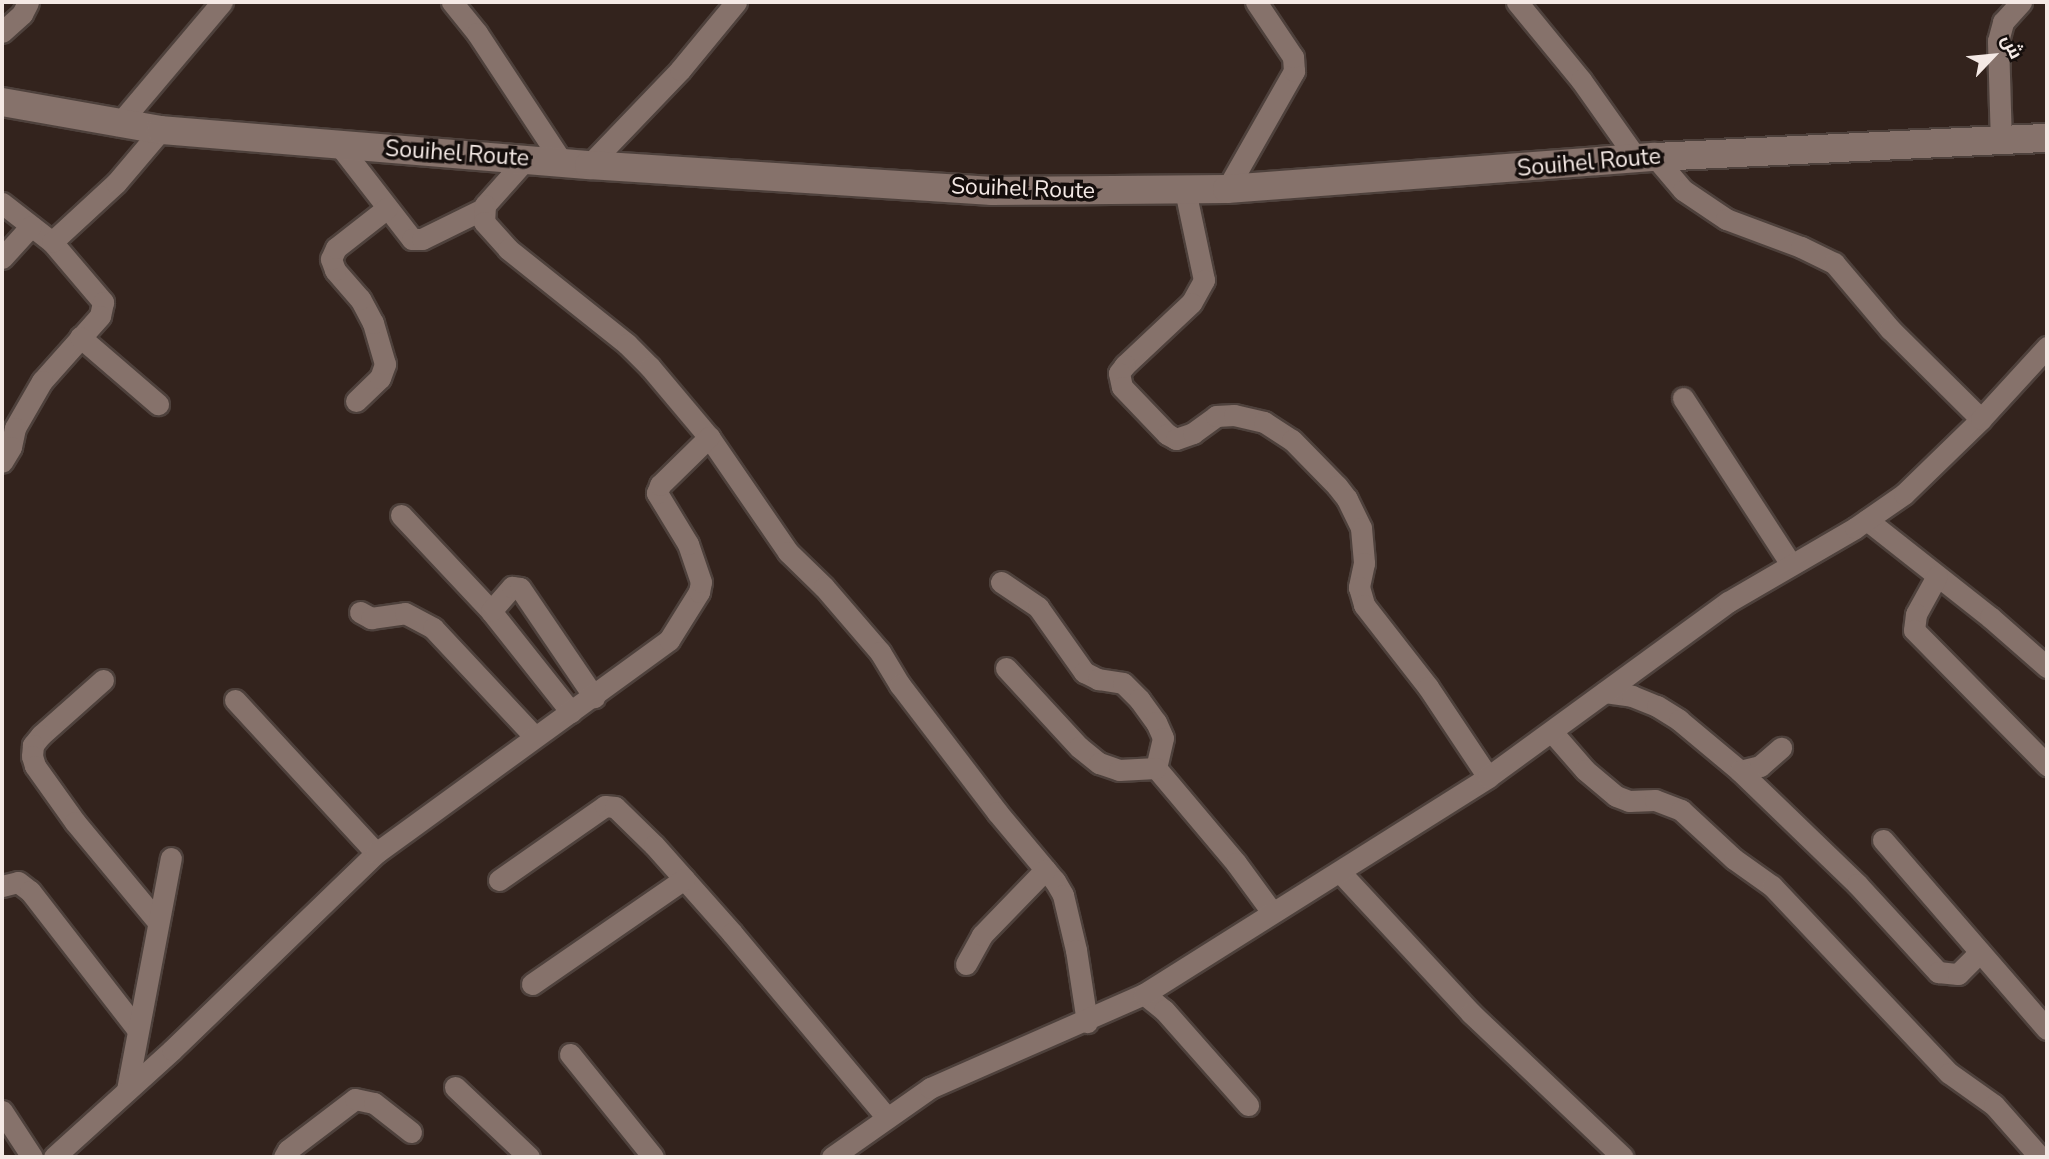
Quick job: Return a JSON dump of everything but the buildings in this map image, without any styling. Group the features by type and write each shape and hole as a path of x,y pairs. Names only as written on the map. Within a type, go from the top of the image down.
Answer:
{"main road":[{"name":"Souihel Route","path":"2,102 118,125 161,130 576,163 992,191 1227,189 1646,158 2001,143 2047,138"}],"street":[{"path":"2,32 22,14 28,2"},
{"path":"118,125 222,2"},
{"path":"452,2 576,163 680,71 736,2"},
{"path":"1227,189 1294,71 1293,57 1256,2"},
{"path":"2001,143 1998,41 2003,22 2021,2"},
{"path":"1527,6 1646,158 1683,190 1726,219 1801,247 1834,263 1890,329 1981,419"},
{"path":"52,242 116,183 161,130"},
{"path":"339,145 406,233 418,240 483,209 526,159"},
{"path":"1185,190 1204,280 1191,303 1125,365 1119,373 1122,387 1167,434 1176,439 1193,433 1216,416 1234,415 1264,422 1292,440 1337,486 1347,499 1360,528 1364,563 1359,587 1364,605 1428,687 1488,777"},
{"path":"2,203 52,242 103,302 100,316 48,374 29,402 2,462"},
{"path":"356,401 380,378 386,364 373,323 360,299 335,270 331,259 337,248 387,208"},
{"path":"483,209 484,222 508,249 627,344 709,437 753,497 788,552 824,587 880,652 900,685 1045,870 1063,895 1087,1022"},
{"path":"2,258 31,226"},
{"path":"80,337 158,404"},
{"path":"832,1157 930,1088 1087,1022 1143,994 1488,777 1728,602 1867,520 1904,494 1981,419 2047,347"},
{"path":"1683,398 1791,564"},
{"path":"54,1157 172,1050 376,853 669,640 699,592 701,582 688,544 657,493 660,485 709,437"},
{"path":"401,515 491,611 570,712"},
{"path":"1867,520 2047,667"},
{"path":"1937,576 1916,614 1914,630 2047,765"},
{"path":"1001,582 1038,607 1084,672 1098,679 1123,683 1139,699 1163,738 1156,768"},
{"path":"491,611 512,587 520,588 594,697"},
{"path":"360,612 371,618 405,613 433,628 534,736"},
{"path":"1006,668 1079,747 1099,763 1119,770 1156,768"},
{"path":"103,680 41,735 33,745 32,756 36,766 75,822 158,922"},
{"path":"1605,692 1632,696 1657,706 1679,720 1740,771 1857,884 1938,972 1958,974 1980,952"},
{"path":"234,700 376,853"},
{"path":"1552,732 1585,770 1616,796 1629,801 1656,800 1681,810 1734,859 1772,886 1949,1073 1994,1105 2040,1157"},
{"path":"1740,771 1760,766 1781,748"},
{"path":"1156,768 1236,863 1272,912"},
{"path":"499,880 610,806 654,845 887,1118"},
{"path":"1884,840 2047,1029"},
{"path":"134,1084 137,1029 171,858"},
{"path":"966,964 982,935 1045,870"},
{"path":"1340,872 1471,1013 1623,1157"},
{"path":"532,984 684,879"},
{"path":"2,886 18,882 30,891 137,1029"},
{"path":"1143,994 1164,1010 1248,1105"},
{"path":"570,1054 653,1157"},
{"path":"455,1087 529,1157"},
{"path":"284,1157 288,1150 355,1099 374,1103 411,1132"},
{"path":"2,1111 32,1157"}]}
